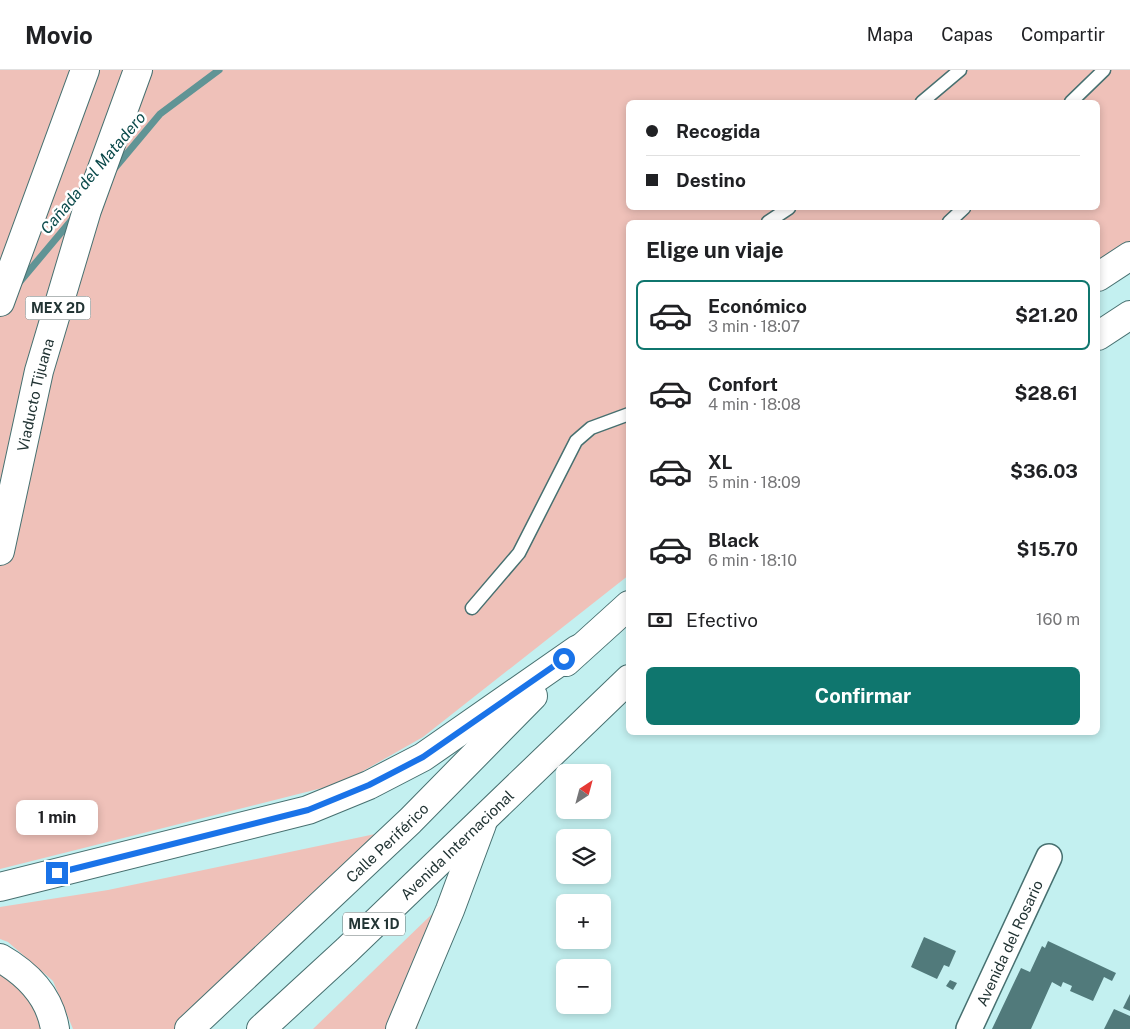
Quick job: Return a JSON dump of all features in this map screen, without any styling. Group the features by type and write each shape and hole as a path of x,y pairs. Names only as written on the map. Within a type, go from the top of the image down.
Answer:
{"highway":[{"name":"MEX 2D","path":"0,302 85,70"},
{"name":"Viaducto Tijuana","path":"0,551 39,371 87,210 138,70"},
{"path":"1100,276 1130,256"},
{"path":"1100,335 1130,315"},
{"path":"0,887 308,810 369,785 423,757 578,649 626,608"},
{"name":"Calle Periférico","path":"189,1029 410,821 578,649"},
{"name":"Avenida Internacional","path":"261,1029 347,950 484,816 626,682"},
{"path":"400,1029 450,910 484,816"},
{"path":"0,958 29,978 40,992 47,1004 55,1029"}],"street":[{"name":"Avenida del Rosario","path":"969,1029 1049,858"}],"lane":[{"path":"924,100 960,70"},
{"path":"1073,100 1104,70"},
{"path":"771,220 786,210"},
{"path":"951,220 962,210"},
{"path":"472,608 519,553 576,441 592,428 626,415"}],"shaded area":[{"path":"0,70 1130,70 1130,242 1100,262 1100,220 626,220 626,577 423,737 342,783 0,869"},
{"path":"380,833 197,1029 73,1029 53,981 8,942 0,939 0,907 108,890"},
{"path":"458,889 417,1029 313,1029"},
{"path":"0,974 28,998 38,1013 45,1029 0,1029"}],"building":[{"path":"924,937 956,951 949,967 944,965 937,979 911,967"},
{"path":"1048,941 1116,973 1112,981 1104,977 1093,1001 1070,991 1072,986 1063,982 1061,987 1052,982 1031,1029 992,1029 1021,968 1030,972 1042,946 1045,948"},
{"path":"950,980 957,983 953,990 946,986"},
{"path":"1130,994 1130,1011 1123,1008"},
{"path":"1114,1009 1130,1016 1130,1029 1104,1029"}],"waterway":[{"name":"Cañada del Matadero","path":"114,169 160,114 219,70"},
{"name":"Cañada del Matadero","path":"18,284 75,216"}],"route":[{"path":"57,873 308,810 369,785 423,757 564,659"}]}
